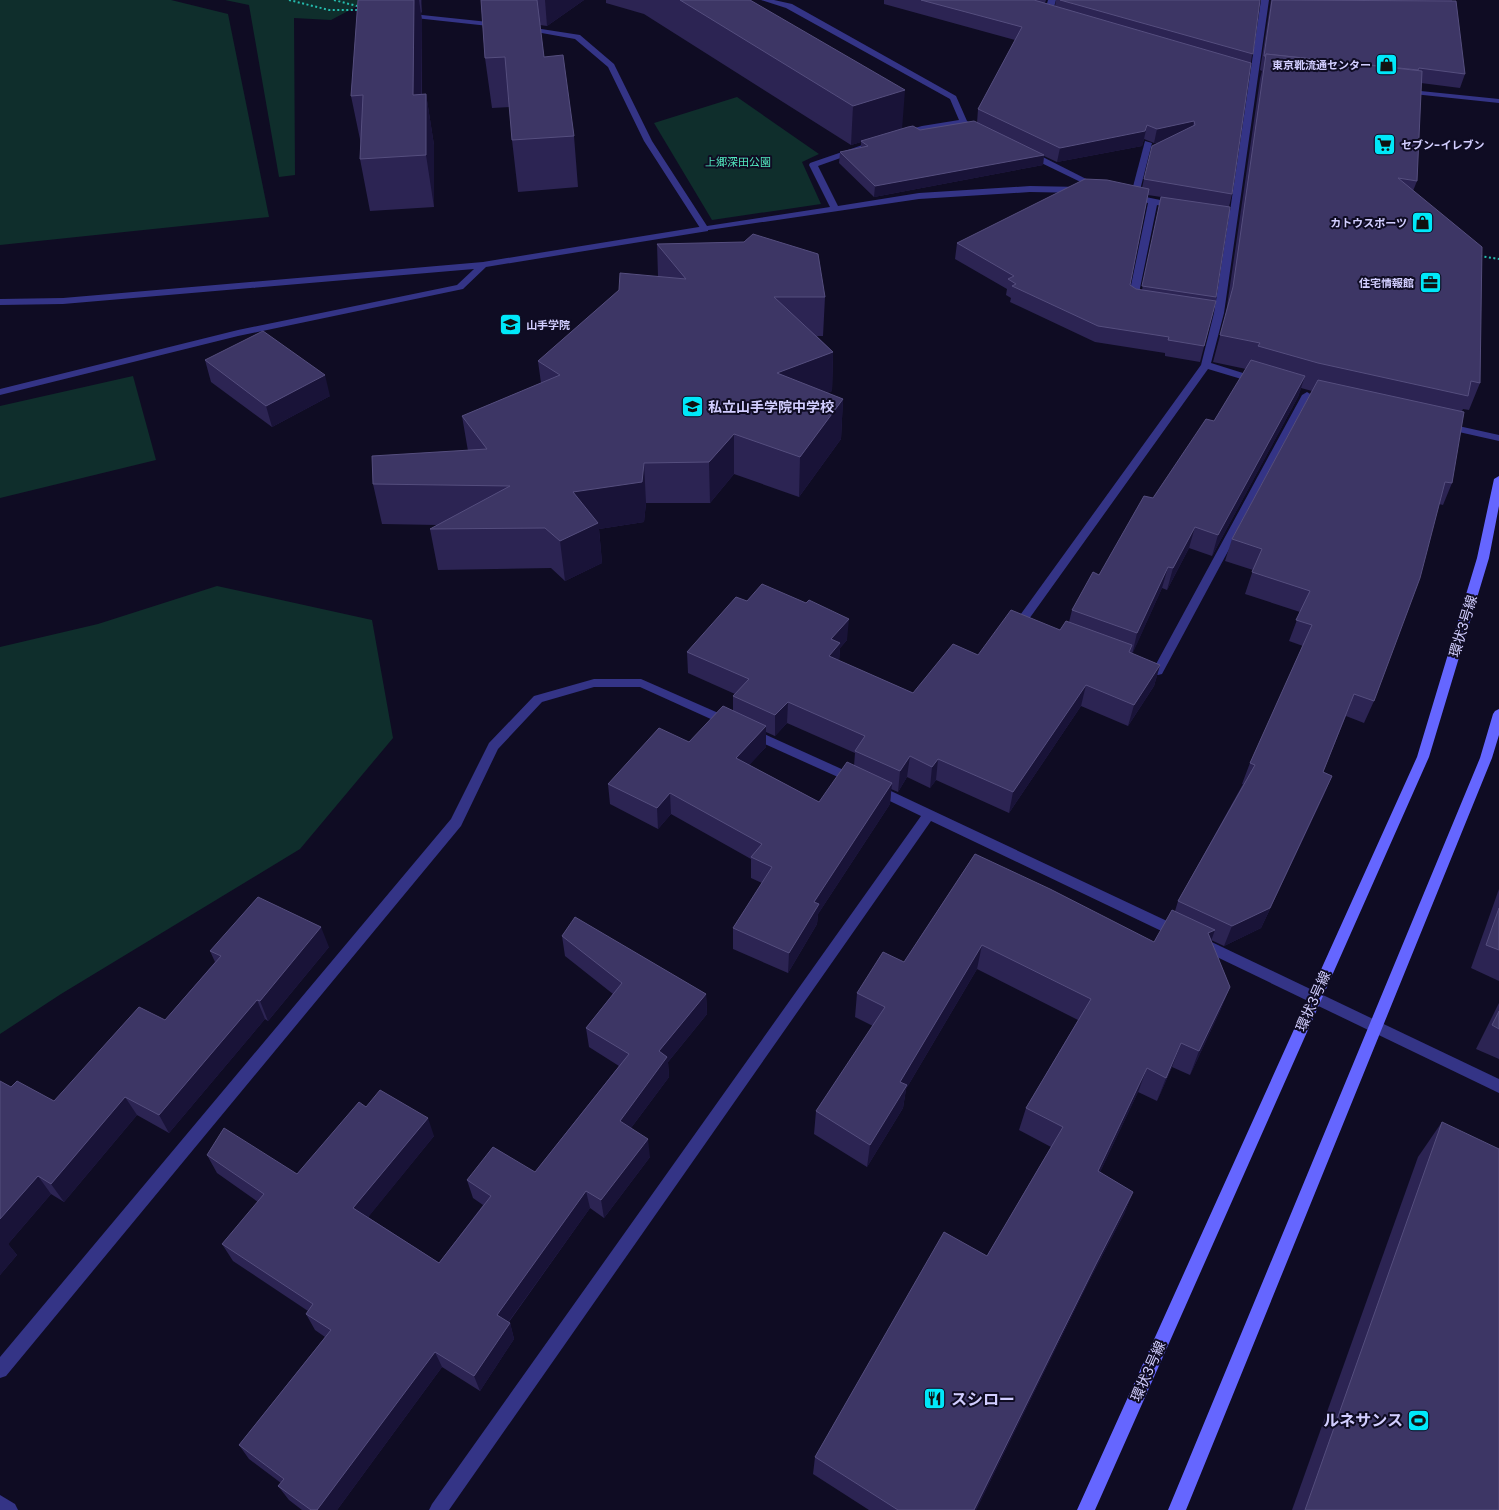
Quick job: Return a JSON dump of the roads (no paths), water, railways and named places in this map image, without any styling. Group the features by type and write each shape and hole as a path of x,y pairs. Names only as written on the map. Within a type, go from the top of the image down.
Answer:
{"street":[{"path":"765,0 789,6 953,98 964,122"},
{"path":"1048,14 1052,0"},
{"path":"1040,628 1022,621 1206,365 1214,312 1234,214 1265,0"},
{"path":"359,8 507,26"},
{"path":"1039,12 1057,17"},
{"path":"517,27 577,36 611,66 648,140 705,229"},
{"path":"1391,89 1499,101"},
{"path":"894,137 922,128 964,122 990,135"},
{"path":"835,209 812,165 849,150 885,139"},
{"path":"1134,198 1148,143"},
{"path":"0,302 63,301 483,265 918,196 1030,188 1104,190 1017,148"},
{"path":"1120,194 1180,206"},
{"path":"1152,303 1133,300 1153,202"},
{"path":"1207,210 1234,214"},
{"path":"0,392 238,333 460,287 483,265"},
{"path":"1206,365 1270,384"},
{"path":"1140,665 1158,671 1307,395"},
{"path":"1432,423 1499,438"},
{"name":"環状3号線","path":"1086,1510 1423,757 1484,558 1499,479"},
{"path":"0,1370 456,822 493,746 538,699 594,683 641,682 929,814 1499,1086"},
{"path":"1178,1510 1486,758 1499,714"},
{"path":"438,1510 929,814"},
{"path":"0,1504 9,1510"}],"place":[{"name":"東京靴流通センター","path":"1387,65"},
{"name":"セブン-イレブン","path":"1385,145"},
{"name":"カトウスポーツ","path":"1423,223"},
{"name":"住宅情報館","path":"1430,283"},
{"name":"山手学院","path":"510,325"},
{"name":"私立山手学院中学校","path":"692,407"},
{"name":"スシロー","path":"935,1399"},
{"name":"ルネサンス","path":"1419,1420"}],"park label":[{"name":"上郷深田公園","path":"738,162"}]}
